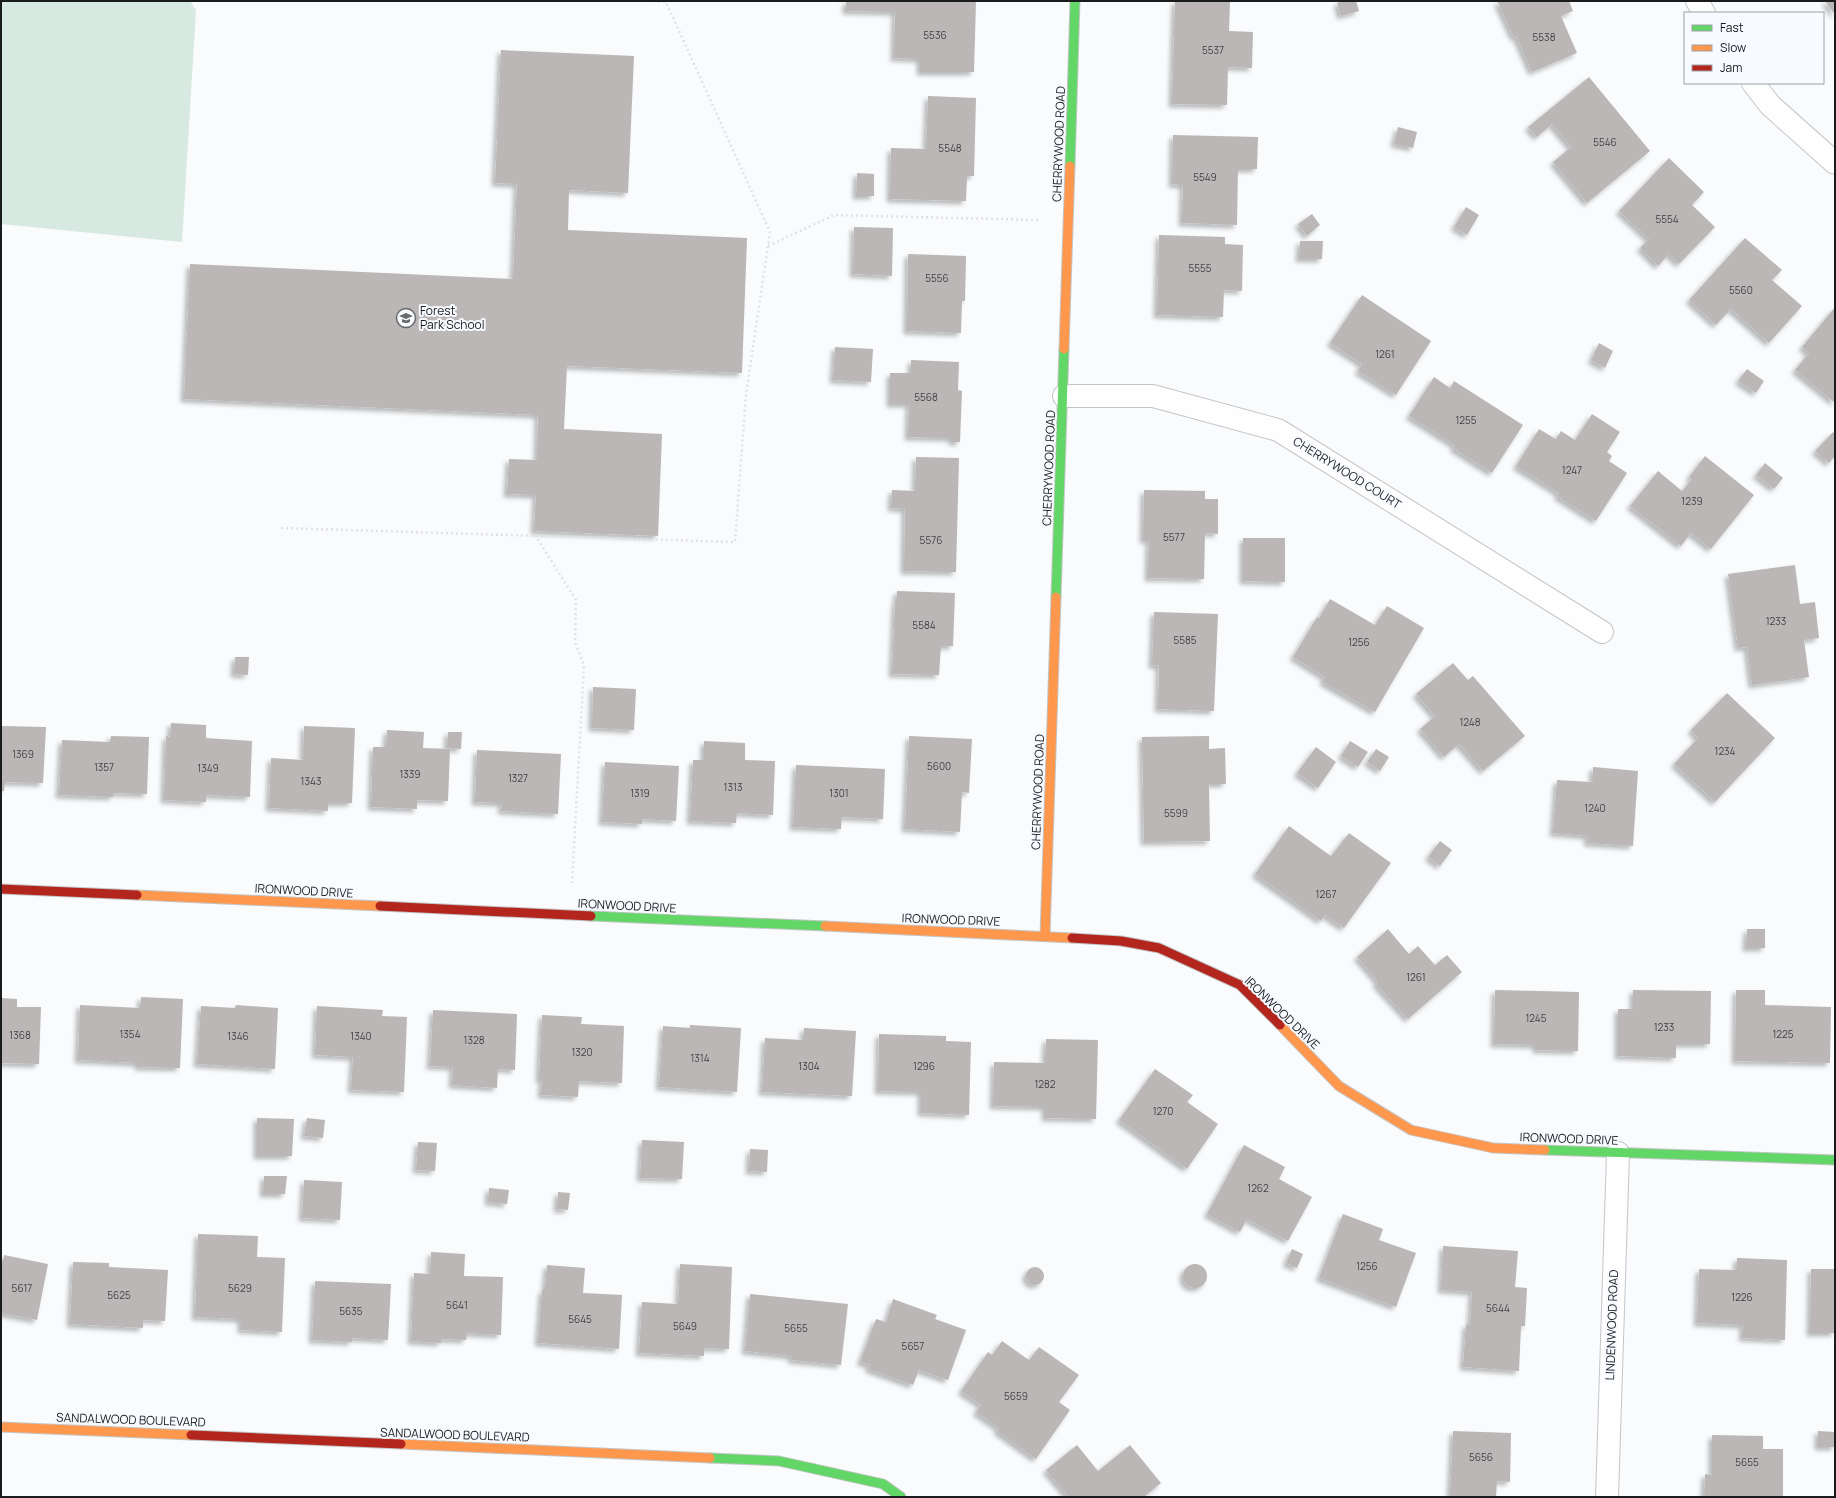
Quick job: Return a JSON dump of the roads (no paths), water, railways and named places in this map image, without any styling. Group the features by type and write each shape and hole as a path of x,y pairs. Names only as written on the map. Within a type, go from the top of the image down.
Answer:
{"street":[{"name":"CHERRYWOOD ROAD","path":"1045,936 1076,1"},
{"path":"1697,1 1703,12"},
{"path":"1753,84 1770,105 1835,162"},
{"name":"CHERRYWOOD COURT","path":"1064,396 1153,396 1278,430 1602,632"},
{"name":"IRONWOOD DRIVE","path":"1,889 570,916 1045,936 1121,941 1159,948 1240,985 1339,1086 1411,1130 1493,1148 1835,1160"},
{"name":"LINDENWOOD ROAD","path":"1607,1497 1618,1153"},
{"name":"SANDALWOOD BOULEVARD","path":"1,1427 779,1461 883,1484 901,1497"}],"place":[{"name":"Forest Park School","path":"406,318"}]}
